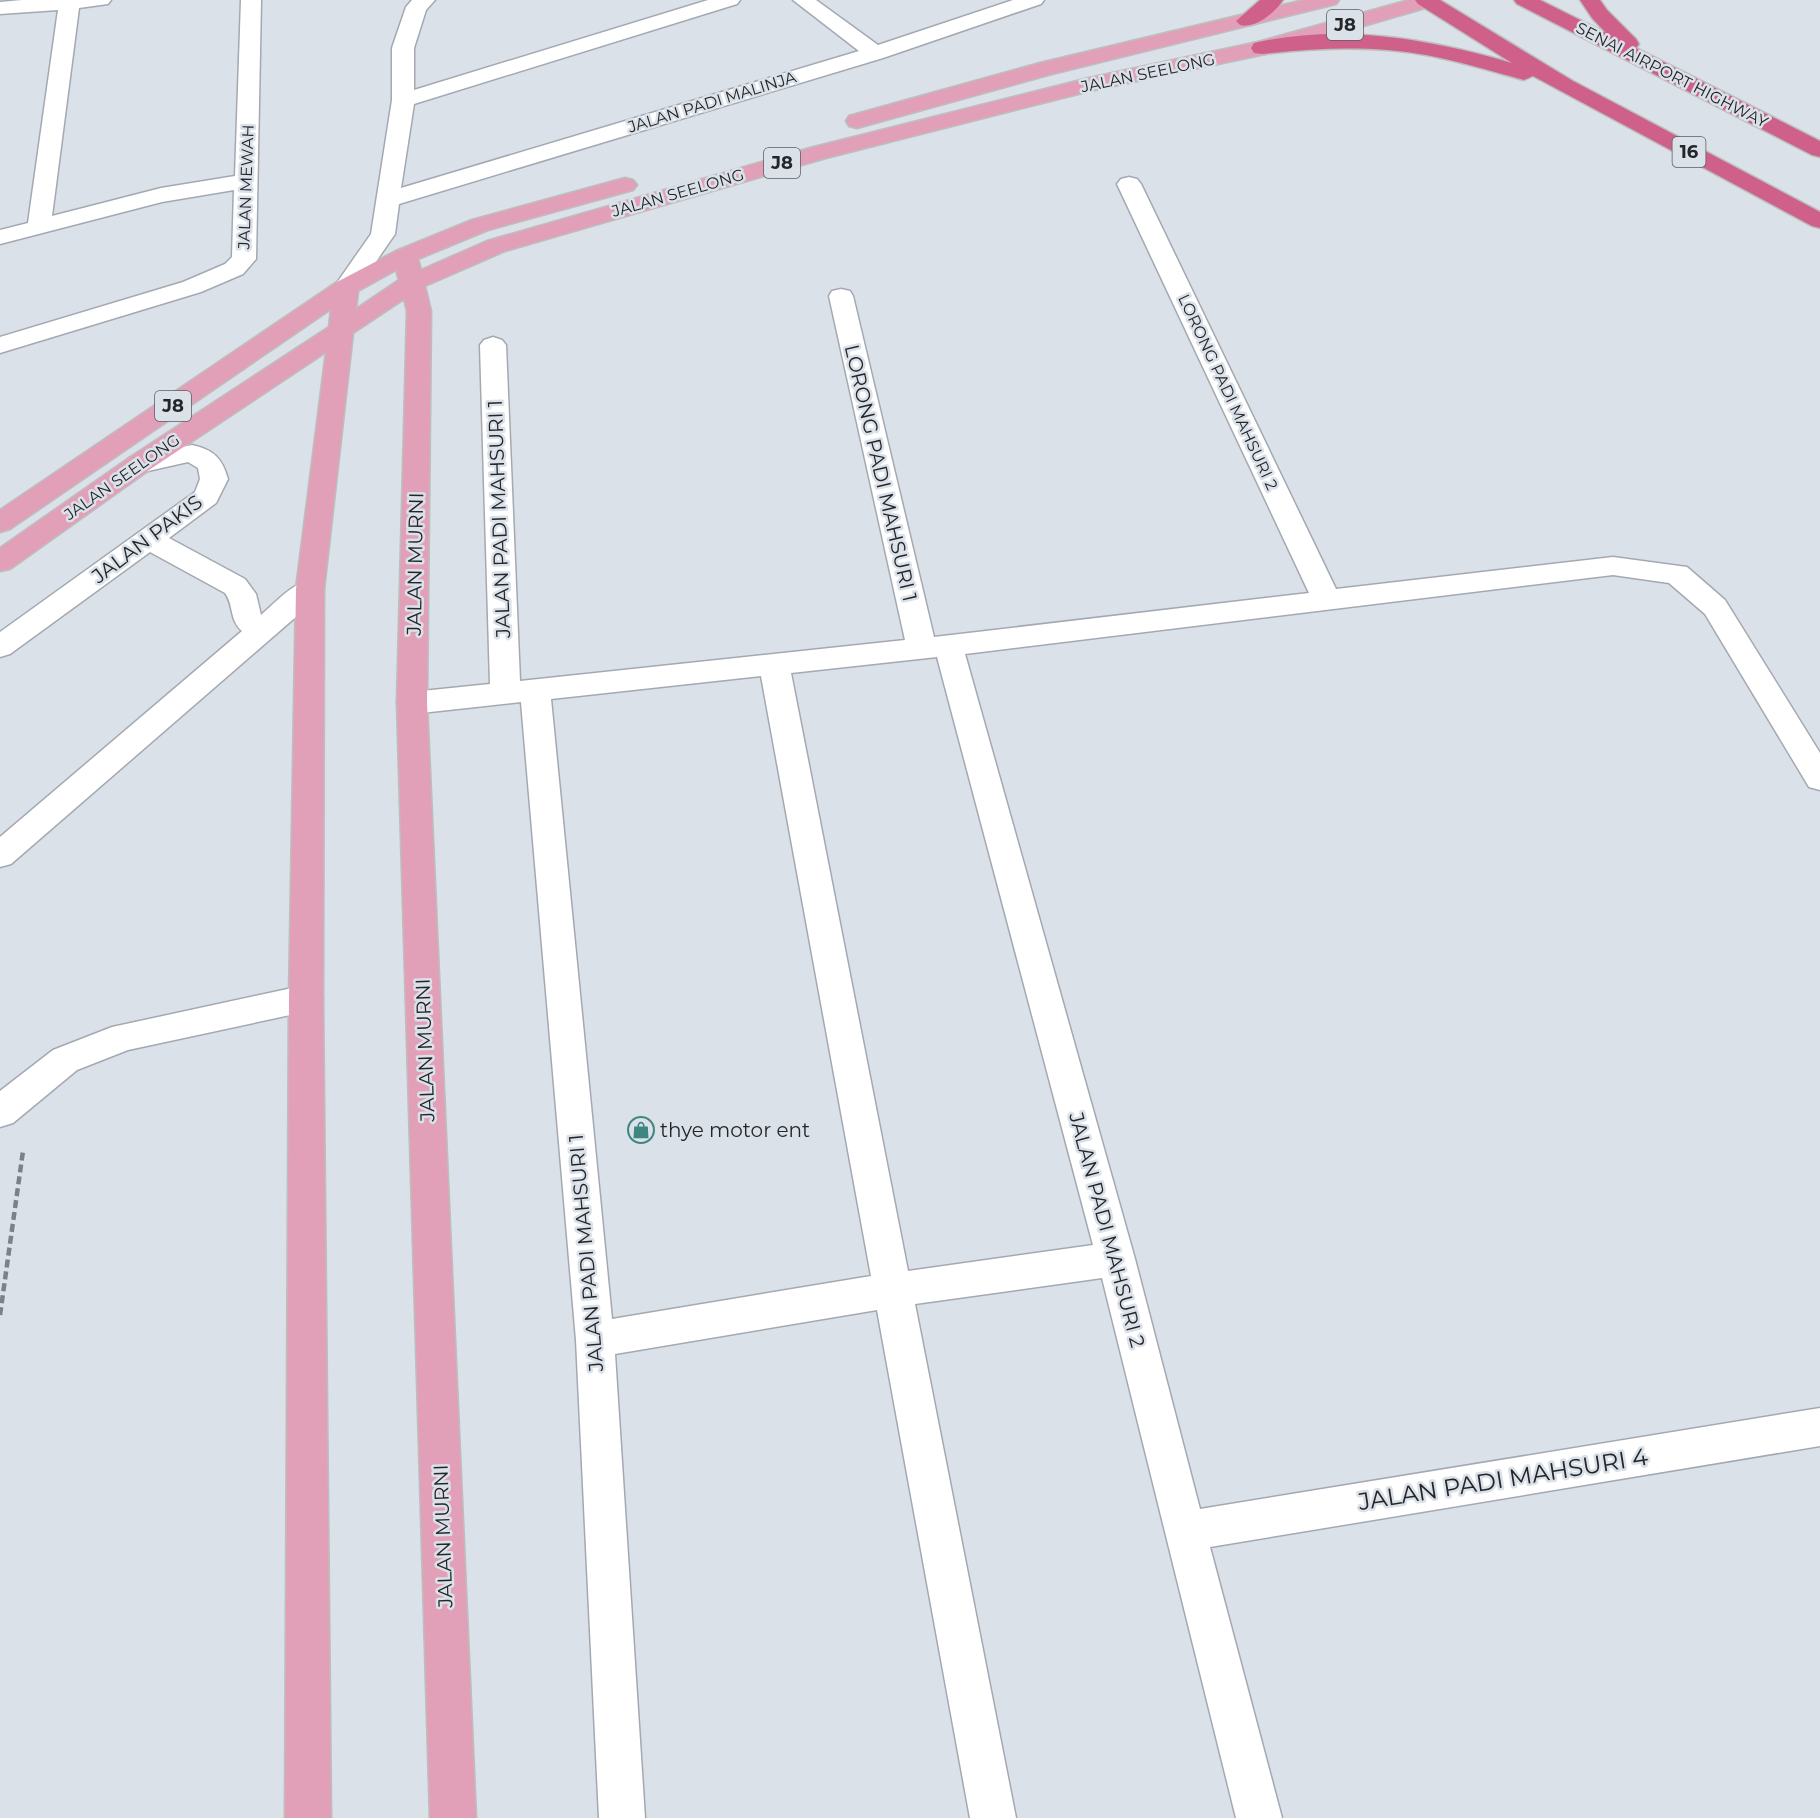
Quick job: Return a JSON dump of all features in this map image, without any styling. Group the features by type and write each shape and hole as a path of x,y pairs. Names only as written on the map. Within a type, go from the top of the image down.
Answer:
{"highway":[{"path":"1247,21 1273,0"},
{"name":"16","path":"1428,0 1565,86 1820,221"},
{"name":"SENAI AIRPORT HIGHWAY","path":"1524,0 1820,150"},
{"path":"1590,0 1599,14 1648,64"},
{"path":"1262,48 1306,42 1344,41 1378,41 1420,46 1478,60 1565,86"}],"main road":[{"name":"JALAN SEELONG","path":"753,150 1048,68 1329,0"},
{"name":"JALAN SEELONG","path":"0,523 346,287 818,153 1089,85 1262,48 1428,0"},
{"name":"JALAN SEELONG","path":"0,562 139,464 343,328 409,269 480,225 651,178"},
{"name":"JALAN MURNI","path":"409,269 420,311 412,703 453,1818"},
{"path":"308,1818 306,999 310,589 343,328 346,287"}],"street":[{"path":"0,8 101,0"},
{"name":"JALAN MEWAH","path":"0,345 192,287 234,269 243,259 251,0"},
{"path":"346,287 383,234 403,100 403,48 416,7 425,0"},
{"path":"403,100 730,0"},
{"path":"803,0 875,53"},
{"name":"JALAN PADI MALINJA","path":"388,200 875,53 1034,0"},
{"path":"39,226 69,1"},
{"path":"0,237 161,195 246,181"},
{"name":"LORONG PADI MAHSURI 2","path":"1129,184 1327,600"},
{"path":"383,234 409,269"},
{"name":"LORONG PADI MAHSURI 1","path":"841,296 935,647"},
{"name":"JALAN PADI MAHSURI 1","path":"492,345 520,691 595,1340 622,1818"},
{"name":"JALAN PAKIS","path":"0,647 206,497 214,479 210,464 192,453 139,464"},
{"path":"149,539 235,586 242,594 247,620 261,631"},
{"path":"412,703 935,647 1612,566 1677,574 1715,607 1820,778"},
{"path":"0,855 310,589"},
{"name":"JALAN PADI MAHSURI 2","path":"935,647 1116,1259 1259,1818"},
{"path":"774,663 993,1818"},
{"path":"0,1112 65,1060 124,1037 306,999"},
{"path":"595,1340 892,1290 1116,1259"},
{"name":"JALAN PADI MAHSURI 4","path":"1186,1532 1820,1427"}],"path":[{"path":"0,1315 31,1088"}],"place":[{"name":"thye motor ent","path":"641,1130"}]}
